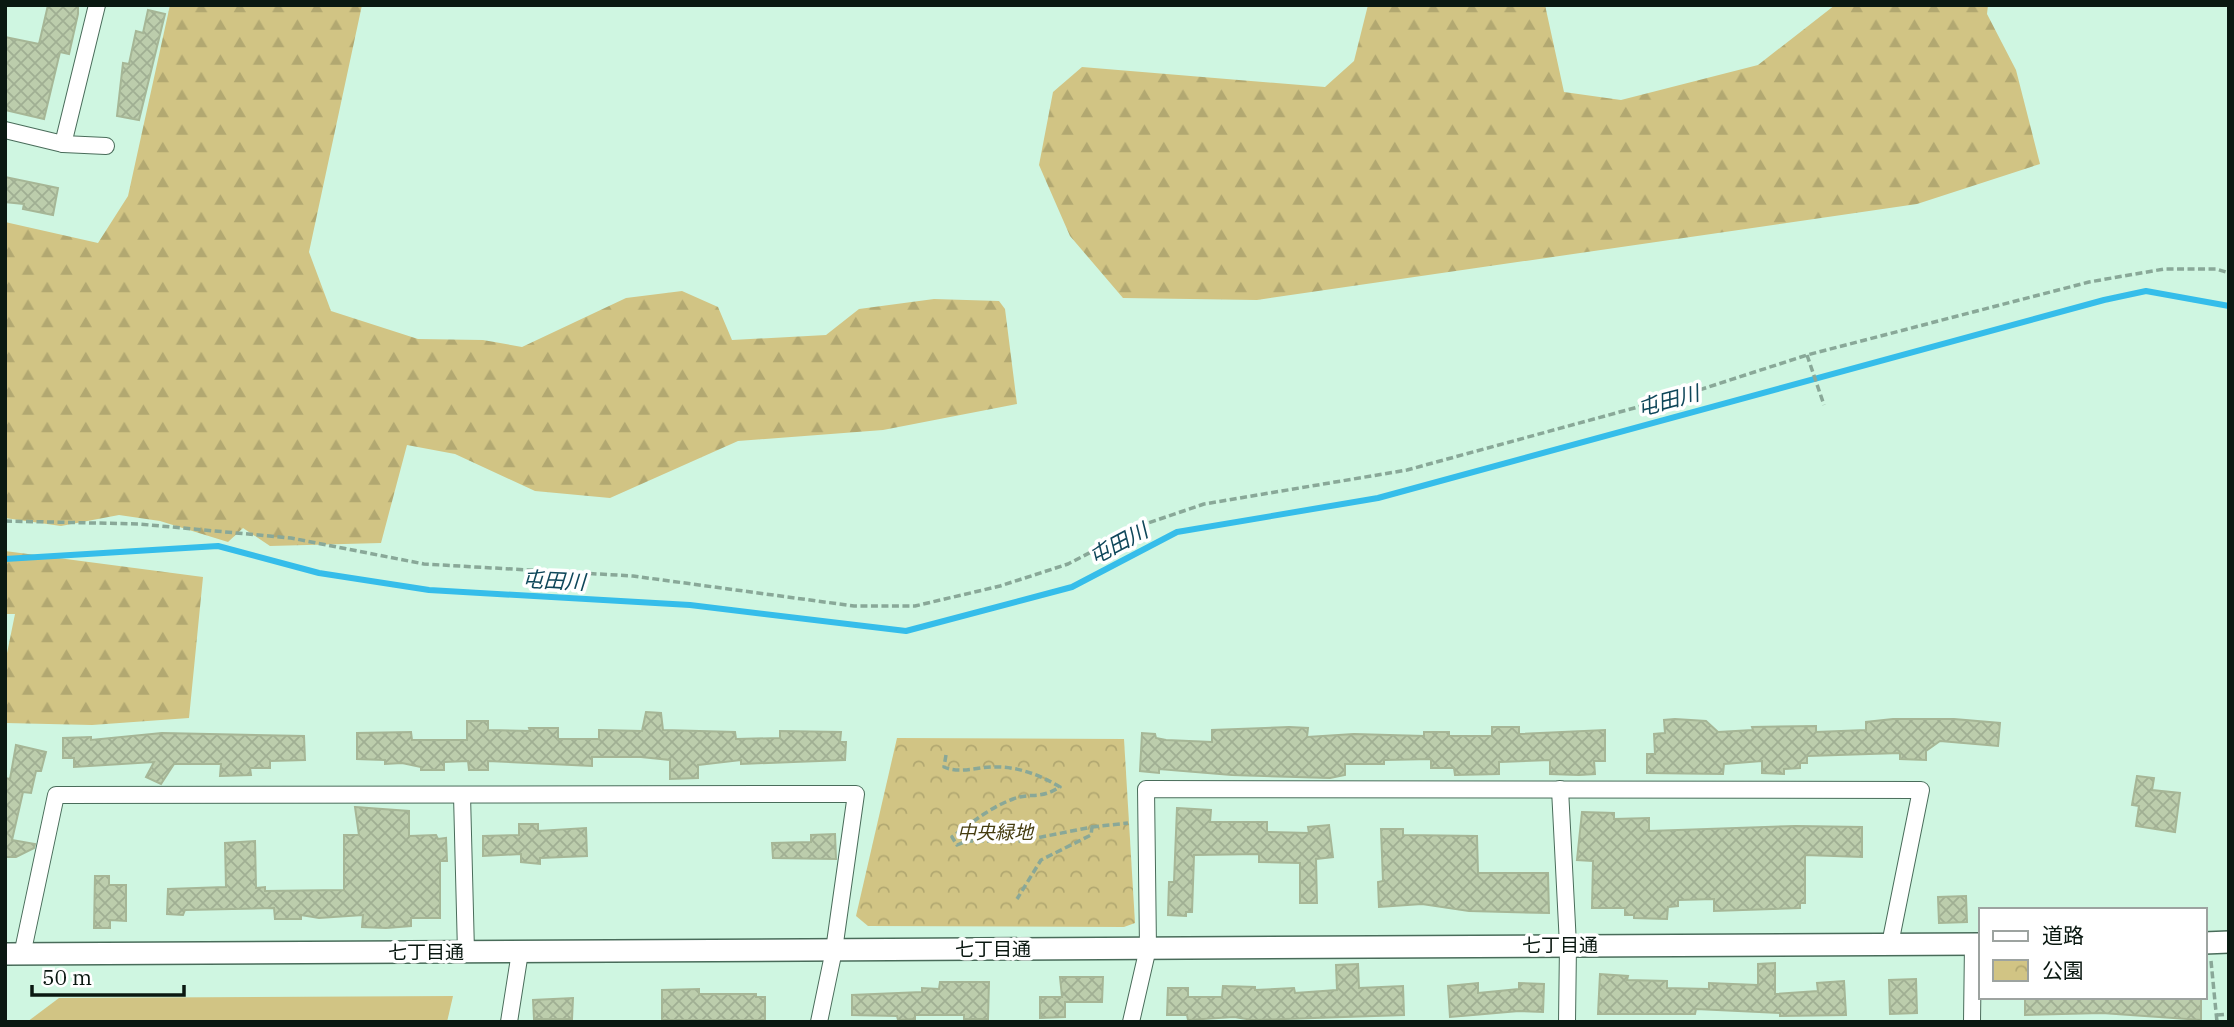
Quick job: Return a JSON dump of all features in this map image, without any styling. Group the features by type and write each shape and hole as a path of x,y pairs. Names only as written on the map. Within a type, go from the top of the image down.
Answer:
{"street":[{"path":"63,144 97,5"},
{"path":"5,130 63,144 106,146"},
{"path":"1132,1022 1148,948 1146,789 1921,790 1890,944"},
{"path":"1560,789 1568,945 1567,1022"},
{"path":"462,794 466,952"},
{"path":"14,954 56,795 856,794 834,950 819,1022"},
{"path":"2208,950 2229,943"},
{"path":"1972,1022 1976,944"},
{"name":"七丁目通","path":"14,954 1976,944"},
{"path":"509,1022 520,952"}],"path":[{"path":"5,521 139,524 291,538 424,564 633,576 855,606 915,606 1000,586 1068,564 1145,524 1204,504 1407,470 1693,392 1807,355 2089,282 2164,269 2216,269 2229,274"},
{"path":"1807,355 1824,405"},
{"path":"946,755 944,767 954,771 995,766 1016,769 1040,775 1060,787 1046,797 1017,798 996,807 951,837 957,845 967,841 1021,841 1133,822"},
{"path":"1017,899 1041,860 1091,835 1092,827"},
{"path":"2208,950 2217,1022"},
{"path":"2217,1015 2229,1014"}],"green space":[{"path":"170,5 362,5 309,252 331,311 418,339 483,340 522,347 626,298 682,291 718,307 732,340 826,335 859,309 934,299 999,301 1005,309 1017,404 883,430 738,441 610,498 535,491 455,454 407,445 381,543 270,546 243,528 228,542 160,521 119,515 61,526 5,518 5,222 98,243 128,196"},
{"path":"1368,5 1545,5 1564,92 1621,100 1758,65 1835,5 1988,5 1987,14 2016,70 2040,164 1917,204 1257,300 1123,298 1070,236 1039,165 1053,92 1082,67 1325,87 1354,61"},
{"path":"5,551 203,577 189,718 92,725 5,723 5,663 15,614 5,614"},
{"name":"中央緑地","path":"897,738 1124,739 1135,923 1124,927 868,926 856,916"},
{"path":"453,996 447,1022 27,1022 59,998"}],"building":[{"path":"48,5 78,5 78,14 69,54 60,52 44,119 5,110 5,37 39,44"},
{"path":"148,10 165,14 139,120 117,116 123,63 129,64 136,31 143,33"},
{"path":"5,177 58,188 53,215 23,209 24,204 5,202"},
{"path":"646,712 661,713 663,730 735,732 736,739 780,738 780,731 841,732 840,742 846,742 845,760 741,764 741,760 698,765 698,778 670,779 670,760 641,757 592,757 592,766 488,761 488,770 469,770 468,761 444,762 444,770 421,770 421,767 402,763 385,764 385,760 357,759 357,733 411,732 412,740 467,740 467,721 488,721 488,730 530,731 529,728 558,728 558,739 599,739 599,730 642,731"},
{"path":"1893,719 1954,719 2000,723 1998,746 1940,741 1926,751 1926,760 1900,759 1900,753 1807,756 1807,763 1800,763 1800,768 1784,769 1784,774 1762,773 1762,761 1724,764 1723,774 1647,773 1647,754 1655,754 1654,734 1665,733 1664,720 1706,721 1718,732 1753,730 1752,727 1816,726 1816,732 1866,730 1866,722"},
{"path":"1492,727 1519,727 1519,734 1605,730 1605,761 1594,761 1595,774 1579,775 1550,774 1550,760 1499,762 1499,774 1455,775 1454,768 1431,768 1431,759 1384,760 1384,764 1345,764 1345,775 1330,778 1232,775 1159,769 1159,773 1140,771 1142,733 1155,734 1156,738 1166,740 1212,742 1212,730 1308,728 1307,737 1354,734 1424,736 1424,732 1449,732 1449,736 1492,736"},
{"path":"162,733 304,736 305,760 270,761 270,768 250,768 251,775 220,776 221,764 174,764 161,784 146,777 154,762 74,767 74,758 63,758 63,738 91,737 91,740"},
{"path":"16,745 46,752 41,771 36,771 31,793 23,792 12,840 35,844 34,848 16,857 5,857 5,778 10,779"},
{"path":"2137,776 2154,778 2152,790 2180,793 2175,832 2136,826 2139,806 2132,805"},
{"path":"355,807 409,811 409,836 436,835 438,839 446,838 447,861 440,861 440,918 411,918 411,926 386,928 362,927 363,915 319,918 301,915 301,919 275,919 274,908 185,910 183,915 167,914 168,889 226,887 225,843 255,841 256,888 265,887 265,891 344,890 344,835 359,835"},
{"path":"1177,808 1211,810 1210,822 1267,822 1267,832 1309,833 1308,827 1329,825 1333,857 1316,859 1317,903 1300,903 1300,863 1259,862 1259,854 1194,855 1192,912 1186,912 1186,916 1168,915 1169,882 1174,882"},
{"path":"1582,812 1614,813 1614,819 1649,818 1649,831 1796,826 1862,827 1862,857 1805,855 1805,903 1800,903 1800,908 1714,911 1714,899 1678,900 1678,906 1668,907 1667,919 1634,918 1634,915 1625,915 1625,908 1592,908 1593,861 1577,860"},
{"path":"519,824 538,824 538,831 586,828 587,856 540,858 540,864 521,862 521,854 483,856 483,836 519,835"},
{"path":"1381,829 1403,829 1403,835 1477,836 1478,873 1548,873 1549,913 1469,911 1422,904 1379,907 1378,882 1383,881"},
{"path":"835,834 836,859 773,858 772,843 811,842 811,835"},
{"path":"95,876 109,876 109,885 126,885 126,921 110,920 110,928 94,928"},
{"path":"1966,896 1967,922 1939,923 1938,897"},
{"path":"1775,963 1775,994 1818,991 1817,983 1844,981 1846,1015 1780,1016 1780,1013 1696,1009 1695,1014 1598,1014 1600,974 1628,976 1627,980 1667,981 1667,988 1709,989 1709,983 1758,985 1758,964"},
{"path":"1358,964 1359,988 1403,986 1404,1015 1188,1020 1187,1015 1167,1015 1168,988 1188,988 1188,997 1222,997 1223,986 1255,987 1255,990 1294,988 1295,993 1337,990 1336,965"},
{"path":"1060,977 1103,977 1102,1002 1065,1002 1065,1017 1040,1018 1040,997 1062,997"},
{"path":"1916,979 1917,1013 1890,1014 1889,980"},
{"path":"940,982 989,982 988,1019 964,1019 964,1015 915,1015 915,1019 898,1020 897,1016 852,1015 852,995 922,992 922,988 939,989"},
{"path":"1478,983 1478,993 1519,989 1519,983 1544,984 1543,1012 1519,1011 1450,1017 1448,986"},
{"path":"699,989 699,994 756,994 756,997 765,997 765,1020 662,1020 662,990"},
{"path":"573,998 572,1019 534,1019 533,1000"},
{"path":"2025,999 2201,999 2201,1020 2102,1013 2025,1015"}],"waterway":[{"name":"屯田川","path":"5,559 218,546 319,573 429,590 690,605 906,631 1072,587 1177,532 1378,498 2104,300 2146,291 2229,306"}]}
